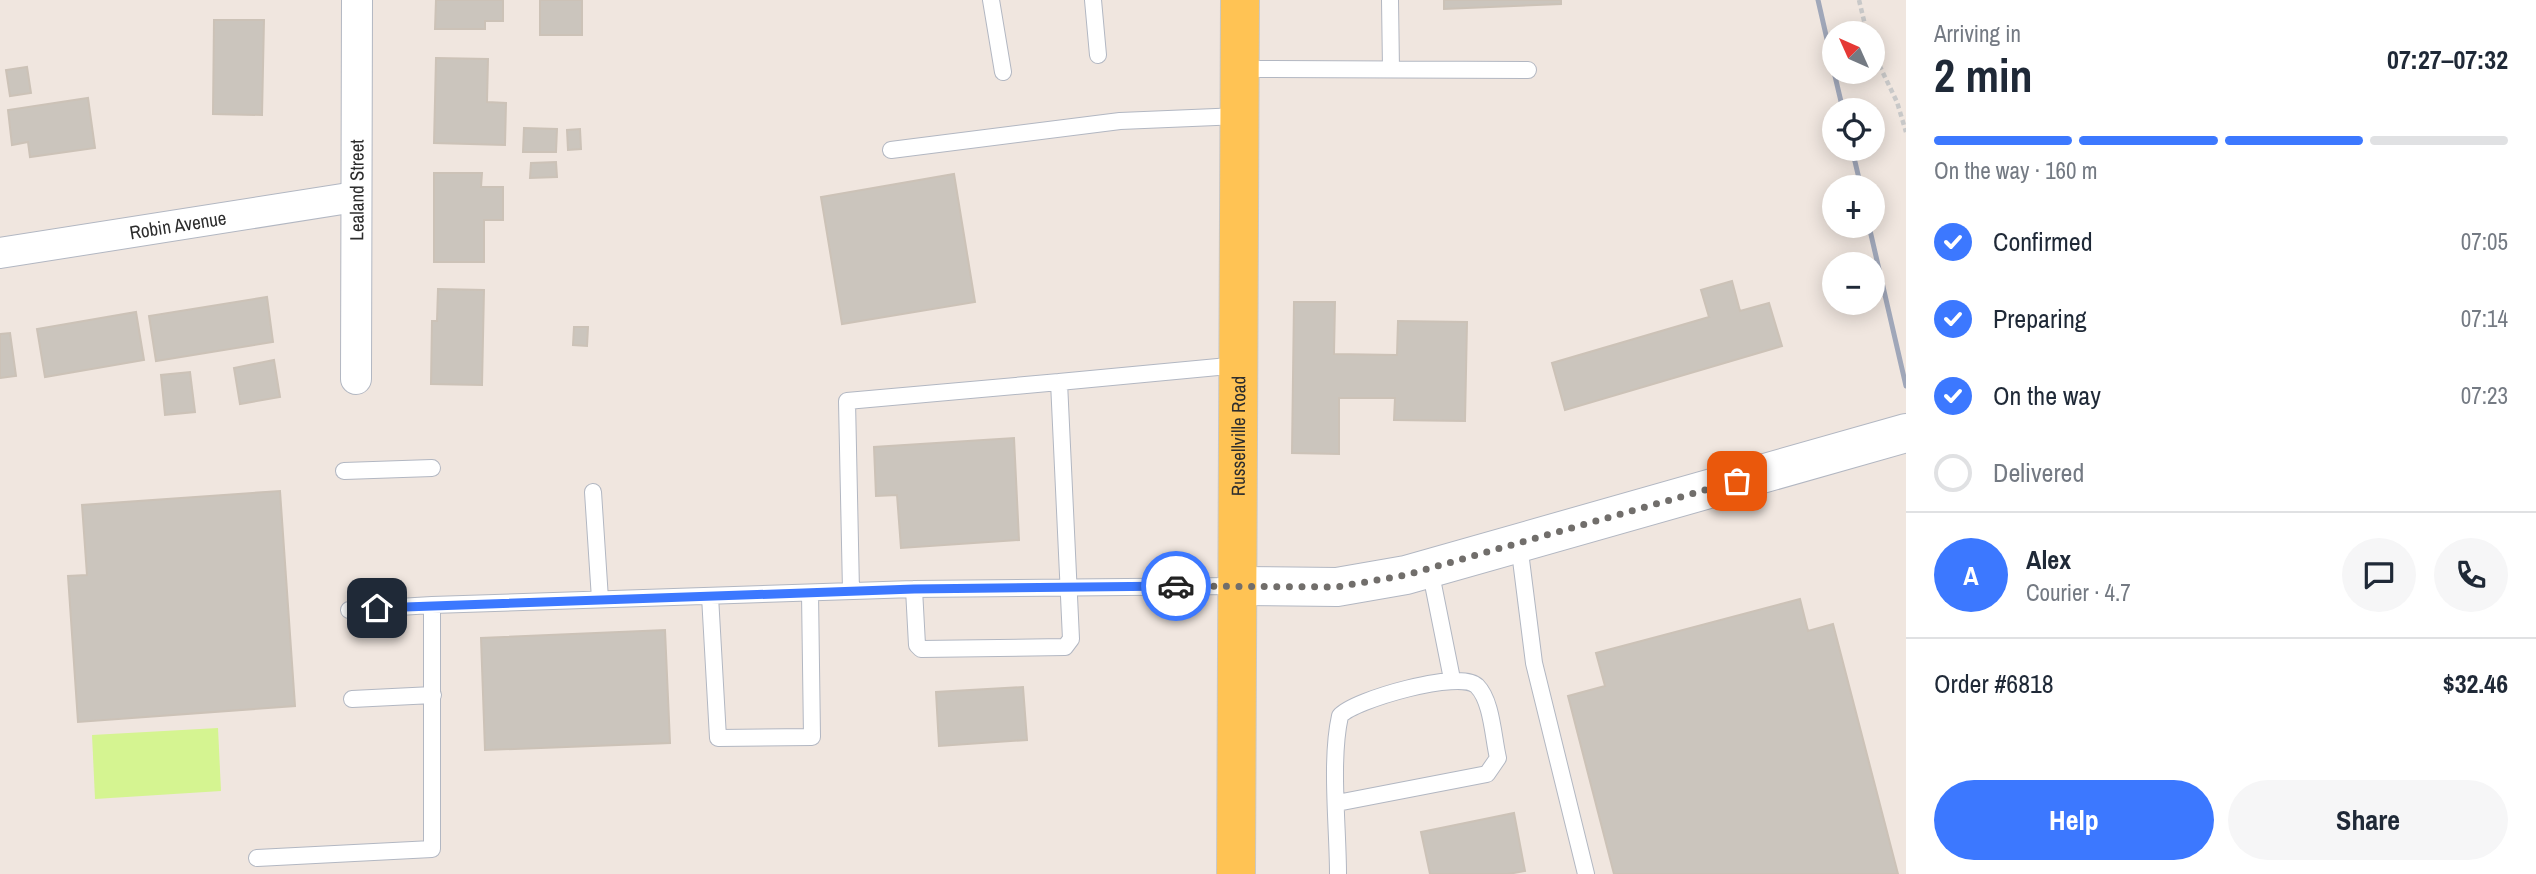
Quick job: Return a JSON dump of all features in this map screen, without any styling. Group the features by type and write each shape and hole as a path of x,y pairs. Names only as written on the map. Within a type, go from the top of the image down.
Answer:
{"main road":[{"name":"Russellville Road","path":"1236,874 1240,0"}],"street":[{"name":"Lealand Street","path":"356,379 357,0"},
{"name":"Robin Avenue","path":"0,253 355,197"},
{"path":"1237,586 1337,587 1430,569 1906,433"}],"lane":[{"path":"991,0 1003,72"},
{"path":"1093,0 1098,55"},
{"path":"1390,0 1391,69"},
{"path":"1240,69 1528,70"},
{"path":"891,150 1120,121 1240,116"},
{"path":"852,591 846,405 850,399 1059,383 1238,365"},
{"path":"914,589 917,645 921,649 1065,647 1071,639 1059,383"},
{"path":"344,471 432,468"},
{"path":"593,492 600,599"},
{"path":"1519,544 1534,663 1586,874"},
{"path":"1430,569 1452,679"},
{"path":"349,610 914,589 1237,586"},
{"path":"710,596 718,738 812,737 810,593"},
{"path":"257,858 432,849 432,605"},
{"path":"1337,803 1476,777 1494,767 1498,758 1483,696 1471,681 1452,679 1346,708 1340,716 1337,730 1337,803 1338,874"},
{"path":"352,699 433,695"}],"path":[{"path":"1858,0 1864,21"},
{"path":"1885,77 1897,102 1906,132"}],"green space":[{"path":"218,728 221,791 95,799 92,735"}],"building":[{"path":"436,0 503,0 503,21 485,21 485,29 435,29"},
{"path":"540,0 582,0 582,35 540,35"},
{"path":"1444,0 1561,0 1561,4 1444,9"},
{"path":"214,20 264,20 262,115 213,114"},
{"path":"436,58 488,59 487,102 506,103 505,145 434,143"},
{"path":"27,67 31,93 10,96 6,70"},
{"path":"88,98 95,148 30,157 28,142 12,145 8,110"},
{"path":"524,128 557,129 556,152 523,152"},
{"path":"580,129 581,149 568,150 567,130"},
{"path":"556,162 557,177 530,178 531,163"},
{"path":"434,173 482,173 481,187 503,187 503,220 484,220 484,262 434,262"},
{"path":"954,174 975,302 842,324 821,197"},
{"path":"1732,281 1740,311 1769,303 1782,346 1565,410 1552,363 1709,317 1701,290"},
{"path":"438,289 484,290 482,385 431,384 432,321 437,321"},
{"path":"267,297 273,342 156,361 149,316"},
{"path":"1294,302 1335,302 1334,354 1397,355 1398,321 1467,322 1465,421 1394,420 1395,398 1339,398 1339,454 1292,453"},
{"path":"136,312 144,360 45,377 37,329"},
{"path":"574,327 588,327 587,346 573,345"},
{"path":"10,333 16,376 0,378 0,334"},
{"path":"274,360 280,397 240,404 234,368"},
{"path":"190,372 195,412 165,415 161,375"},
{"path":"1014,438 1019,540 901,548 897,495 876,496 874,447"},
{"path":"280,491 295,706 78,722 68,576 87,575 82,505"},
{"path":"1800,599 1808,631 1833,624 1898,874 1614,874 1568,696 1605,686 1596,653"},
{"path":"665,630 670,743 485,750 481,638"},
{"path":"1023,687 1027,740 939,746 936,692"},
{"path":"1514,813 1525,871 1508,874 1430,874 1421,832"}],"railway":[{"path":"1818,0 1823,21"},
{"path":"1837,84 1840,98"},
{"path":"1855,161 1858,175"},
{"path":"1872,238 1906,386"}],"way so far":[{"path":"1176,586 1337,587 1406,575 1557,535 1737,481"}],"route":[{"path":"377,608 914,589 1176,586"}]}
